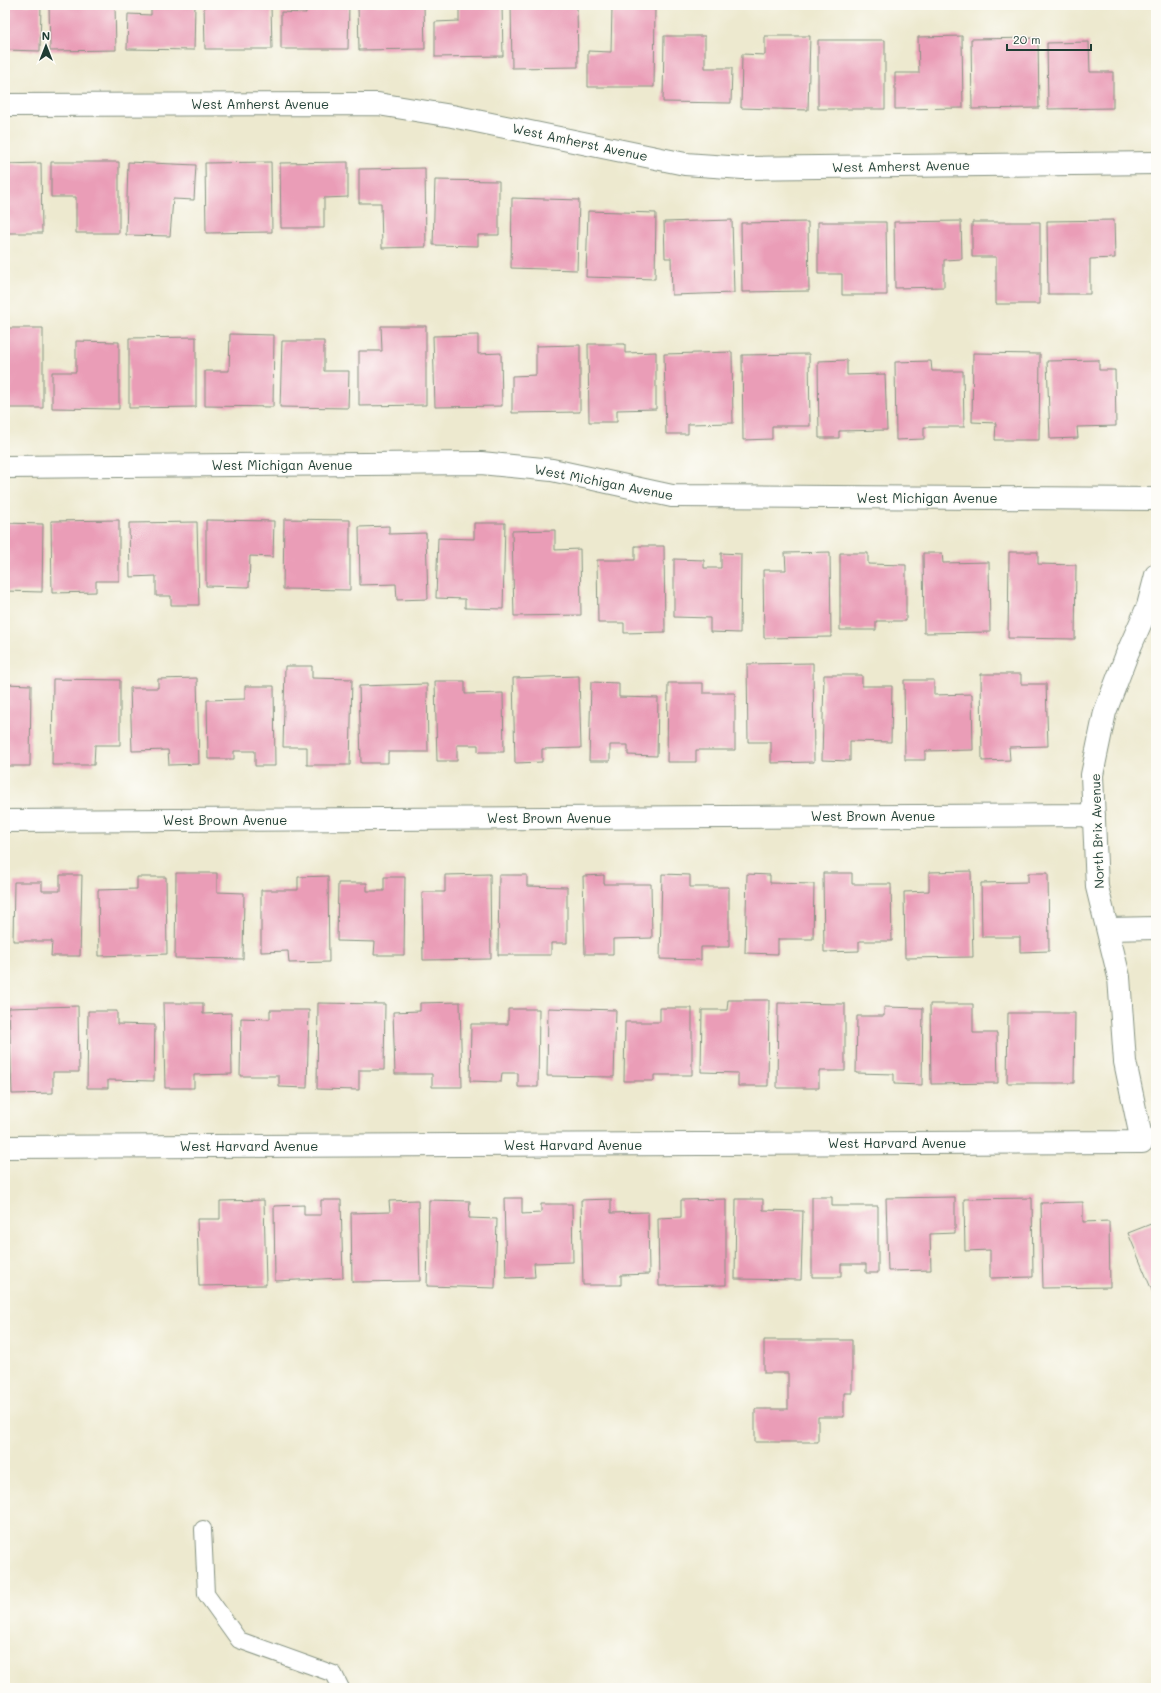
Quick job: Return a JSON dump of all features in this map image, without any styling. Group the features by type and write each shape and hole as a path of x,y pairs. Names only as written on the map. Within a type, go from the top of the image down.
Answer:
{"street":[{"name":"West Amherst Avenue","path":"5,105 378,104 452,116 685,164 743,168 1156,163"},
{"name":"West Michigan Avenue","path":"5,467 481,463 552,470 672,496 1156,500"},
{"name":"North Brix Avenue","path":"1142,1142 1125,1062 1119,978 1097,887 1092,775 1105,712 1126,654 1148,606 1156,575"},
{"name":"West Brown Avenue","path":"5,822 1094,815"},
{"path":"1108,929 1156,928"},
{"name":"West Harvard Avenue","path":"5,1148 1142,1142"}],"lane":[{"path":"204,1529 206,1594 239,1640 334,1674 341,1688"}],"building":[{"path":"5,5 41,5 40,51 5,50"},
{"path":"49,5 115,5 116,50 50,51"},
{"path":"151,5 195,5 194,50 127,49 128,14 151,15"},
{"path":"204,5 271,5 272,49 205,49"},
{"path":"306,5 349,5 348,49 281,49 281,12 306,13"},
{"path":"358,5 424,5 425,49 359,50"},
{"path":"459,5 502,5 503,56 435,57 435,22 459,21"},
{"path":"511,5 577,5 578,67 512,68"},
{"path":"612,7 655,8 654,87 588,87 588,51 611,52"},
{"path":"664,36 705,36 705,68 732,68 731,103 663,102"},
{"path":"765,36 810,36 808,110 741,108 742,54 765,55"},
{"path":"962,36 963,108 895,109 895,73 919,73 918,37"},
{"path":"1038,38 1039,108 972,109 971,39"},
{"path":"818,40 885,40 885,109 818,109"},
{"path":"1089,42 1090,72 1113,72 1113,108 1048,109 1047,43"},
{"path":"51,162 119,162 119,233 76,233 76,197 51,197"},
{"path":"128,162 196,165 194,200 173,199 170,236 126,235"},
{"path":"271,162 272,232 206,233 205,163"},
{"path":"348,162 348,197 324,198 324,228 281,228 280,163"},
{"path":"41,163 42,233 5,233 5,164"},
{"path":"425,168 426,247 382,248 381,203 359,203 359,169"},
{"path":"435,180 499,181 499,235 478,235 478,246 433,245"},
{"path":"512,198 579,200 577,270 511,268"},
{"path":"588,211 656,213 655,279 586,277"},
{"path":"732,220 734,293 672,295 671,258 665,258 664,222"},
{"path":"1114,220 1115,258 1090,259 1090,294 1048,294 1047,221"},
{"path":"961,221 962,259 944,260 944,287 895,288 894,222"},
{"path":"808,222 809,291 742,292 741,223"},
{"path":"818,222 886,222 887,295 842,295 842,274 818,274"},
{"path":"972,222 1040,222 1040,304 996,304 996,257 972,257"},
{"path":"381,326 426,326 426,405 359,406 359,351 382,351"},
{"path":"5,328 43,328 43,408 5,408"},
{"path":"230,334 274,335 273,407 205,406 205,371 229,371"},
{"path":"478,335 478,354 501,353 502,406 435,407 433,336"},
{"path":"196,337 196,407 129,408 129,338"},
{"path":"76,341 119,342 119,409 52,408 52,372 76,372"},
{"path":"282,341 324,341 324,371 349,371 348,408 280,407"},
{"path":"588,344 625,344 625,353 656,352 656,409 617,410 617,422 589,422"},
{"path":"580,345 580,412 512,413 512,376 536,375 536,346"},
{"path":"732,352 733,423 688,424 688,434 666,434 664,354"},
{"path":"973,353 1040,354 1039,440 995,440 996,423 972,422"},
{"path":"809,354 810,426 772,426 772,439 743,440 742,355"},
{"path":"847,360 847,375 885,374 887,430 839,431 839,438 819,438 818,361"},
{"path":"1099,360 1099,370 1115,370 1116,426 1077,427 1078,438 1050,439 1047,361"},
{"path":"931,361 932,371 963,371 964,427 924,427 924,439 896,440 895,362"},
{"path":"284,519 350,520 350,590 283,589"},
{"path":"119,520 119,581 96,581 96,592 52,593 51,521"},
{"path":"206,520 274,521 273,557 250,556 249,587 206,586"},
{"path":"197,522 199,605 171,605 171,596 156,596 156,576 130,577 129,523"},
{"path":"5,523 43,524 42,592 5,591"},
{"path":"474,523 505,523 503,609 465,608 465,599 436,598 438,538 474,539"},
{"path":"389,526 389,534 426,533 428,599 397,600 396,584 360,585 359,527"},
{"path":"555,530 555,550 580,549 581,615 514,616 512,531"},
{"path":"635,546 664,546 665,632 624,633 624,623 598,623 597,560 635,560"},
{"path":"830,552 831,637 764,638 763,570 786,570 785,553"},
{"path":"1009,552 1038,552 1038,564 1076,565 1075,639 1008,638"},
{"path":"721,553 741,554 740,633 710,632 710,618 674,617 674,559 704,560 704,568 721,568"},
{"path":"840,553 868,553 868,564 906,565 906,621 876,621 876,630 840,630"},
{"path":"923,553 942,553 943,563 989,562 990,632 924,633"},
{"path":"813,663 814,762 771,763 771,742 748,742 747,664"},
{"path":"285,666 312,666 312,678 352,679 350,765 307,765 307,747 283,747"},
{"path":"981,674 1021,674 1021,684 1046,684 1048,746 1009,747 1010,760 982,761"},
{"path":"824,675 862,675 862,686 892,686 891,742 850,741 850,761 822,760"},
{"path":"579,676 581,748 542,749 542,762 515,763 513,678"},
{"path":"197,678 199,764 169,765 168,750 132,751 130,688 158,688 158,679"},
{"path":"53,679 120,680 120,745 95,745 94,765 52,765"},
{"path":"904,680 934,680 934,695 972,694 973,750 925,751 925,760 905,760"},
{"path":"435,681 465,681 465,694 503,693 504,752 478,752 478,745 457,745 457,761 437,761"},
{"path":"591,682 619,683 619,697 658,698 657,756 628,755 628,745 610,745 610,761 589,761"},
{"path":"668,683 703,683 703,693 735,693 735,750 696,750 696,762 667,762"},
{"path":"5,684 31,685 30,766 5,766"},
{"path":"427,684 428,752 388,752 388,763 361,763 359,686"},
{"path":"245,686 274,686 275,766 255,766 255,751 234,751 234,759 208,759 207,700 245,699"},
{"path":"971,871 973,957 905,958 904,892 929,891 929,872"},
{"path":"176,873 217,873 217,892 244,893 243,959 175,958"},
{"path":"823,873 852,873 852,884 891,884 892,941 859,941 859,951 824,952"},
{"path":"1028,873 1048,873 1049,951 1020,952 1020,937 982,937 981,883 1028,882"},
{"path":"490,874 491,959 423,960 422,892 445,892 445,875"},
{"path":"662,874 690,875 690,887 729,887 729,947 701,947 701,960 660,959"},
{"path":"747,874 770,875 770,883 814,884 813,939 778,939 778,954 745,953"},
{"path":"60,875 82,875 80,956 51,956 52,941 13,941 14,882 42,882 42,891 60,891"},
{"path":"499,875 527,875 527,886 567,887 567,943 551,943 551,955 498,955"},
{"path":"604,875 604,884 651,884 652,938 613,939 613,954 585,954 583,876"},
{"path":"328,876 329,962 289,963 288,951 261,952 261,890 298,890 298,877"},
{"path":"137,877 166,877 167,954 99,956 98,890 137,889"},
{"path":"384,877 405,877 404,955 374,955 375,942 337,941 338,883 367,883 367,891 384,891"},
{"path":"728,1000 769,1000 768,1086 738,1086 738,1073 701,1072 702,1010 727,1010"},
{"path":"460,1002 462,1087 432,1087 432,1074 395,1074 393,1012 420,1011 420,1003"},
{"path":"163,1003 203,1003 203,1014 231,1013 232,1074 194,1075 194,1088 165,1088"},
{"path":"318,1003 385,1004 384,1070 359,1070 359,1090 317,1089"},
{"path":"778,1003 845,1004 845,1071 819,1071 819,1088 777,1088"},
{"path":"930,1004 973,1004 973,1033 997,1033 998,1083 931,1084"},
{"path":"78,1006 79,1072 53,1072 53,1093 12,1094 9,1008"},
{"path":"884,1007 923,1008 922,1085 894,1084 894,1074 856,1073 857,1016 884,1016"},
{"path":"548,1008 616,1010 614,1077 547,1076"},
{"path":"660,1008 692,1008 692,1075 654,1075 654,1081 624,1081 625,1022 660,1022"},
{"path":"508,1009 539,1009 538,1087 518,1087 518,1073 502,1073 501,1082 470,1081 471,1024 508,1024"},
{"path":"270,1010 309,1010 307,1088 279,1087 279,1076 240,1076 241,1018 270,1019"},
{"path":"88,1011 117,1011 117,1024 155,1025 154,1081 108,1080 108,1088 87,1088"},
{"path":"1008,1013 1075,1013 1074,1083 1007,1083"},
{"path":"812,1197 832,1197 832,1206 878,1206 878,1273 866,1273 866,1264 841,1264 841,1277 812,1277"},
{"path":"955,1197 955,1233 930,1234 931,1270 888,1271 886,1198"},
{"path":"504,1198 522,1198 522,1214 541,1213 541,1204 572,1204 573,1262 534,1263 535,1277 506,1278"},
{"path":"1032,1198 1033,1277 990,1278 990,1250 965,1251 964,1199"},
{"path":"611,1199 611,1213 648,1212 649,1274 621,1275 621,1285 583,1285 581,1200"},
{"path":"726,1199 726,1285 659,1286 658,1218 681,1217 681,1200"},
{"path":"736,1199 763,1199 763,1210 803,1211 801,1280 735,1279"},
{"path":"264,1200 266,1285 199,1286 197,1219 220,1219 220,1201"},
{"path":"321,1200 341,1200 343,1278 275,1281 274,1206 304,1205 304,1215 321,1215"},
{"path":"418,1200 420,1281 352,1282 351,1213 390,1212 389,1201"},
{"path":"429,1200 470,1201 469,1218 497,1219 495,1288 427,1286"},
{"path":"1083,1202 1083,1222 1109,1221 1110,1287 1043,1288 1041,1203"},
{"path":"1156,1222 1156,1300 1128,1233"},
{"path":"764,1340 852,1340 852,1393 844,1393 844,1417 818,1417 818,1442 755,1442 755,1409 788,1409 788,1373 764,1373"}]}
